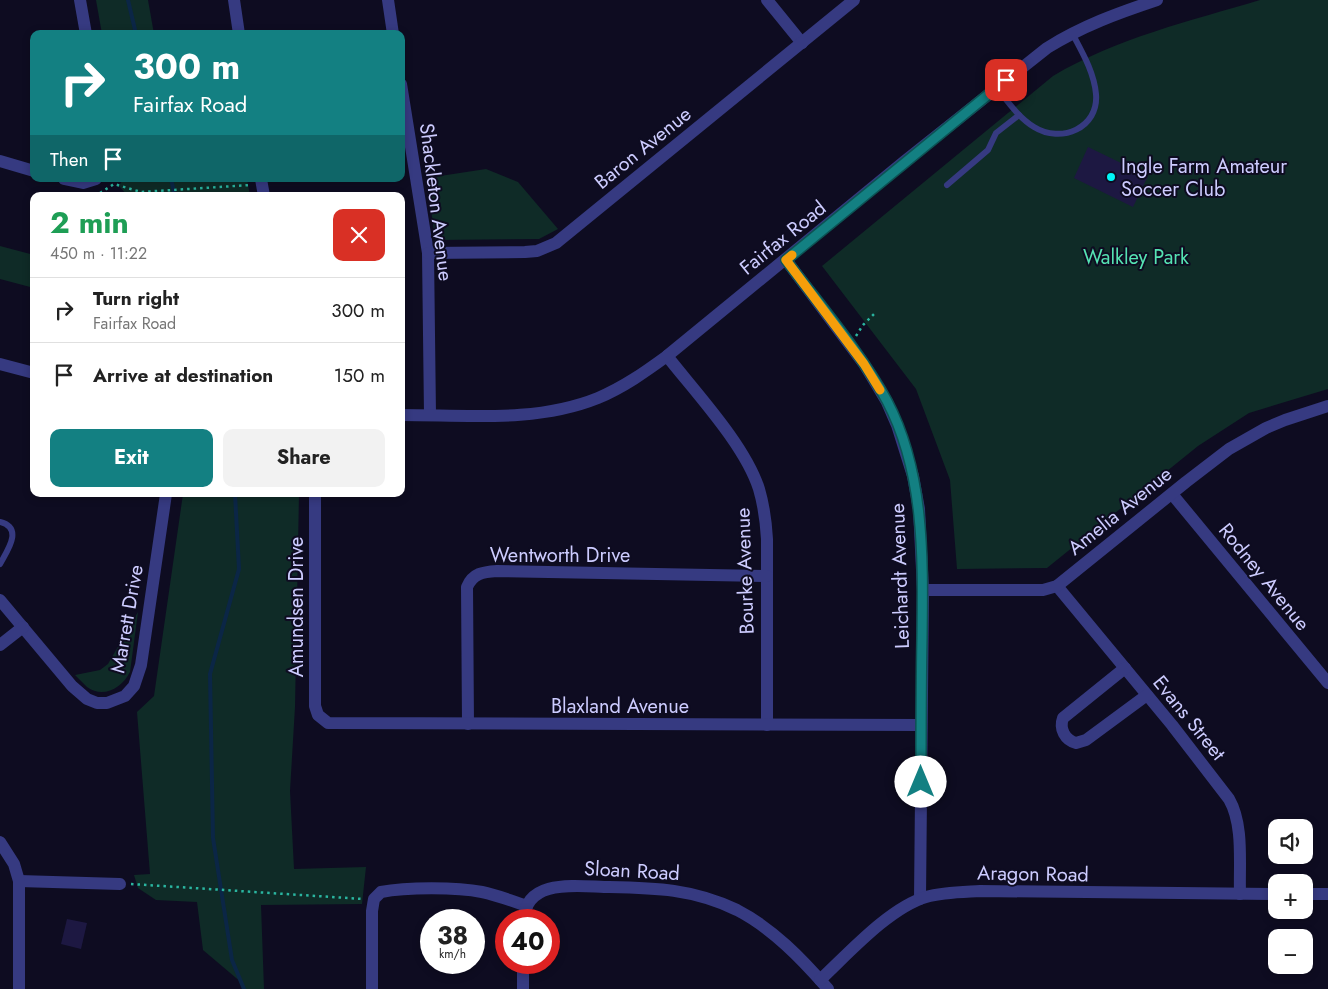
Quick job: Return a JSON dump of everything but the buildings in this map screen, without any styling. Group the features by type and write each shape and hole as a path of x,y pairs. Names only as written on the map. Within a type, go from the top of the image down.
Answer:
{"street":[{"path":"80,0 85,30"},
{"path":"234,0 238,30"},
{"path":"388,0 392,30"},
{"path":"767,0 802,43"},
{"name":"Baron Avenue","path":"428,253 525,252 536,251 556,243 854,0"},
{"name":"Fairfax Road","path":"405,415 515,415 540,413 568,408 612,391 644,373 667,356 1047,48 1072,33 1115,14 1157,0"},
{"name":"Shackleton Avenue","path":"405,109 428,253 430,415"},
{"path":"0,162 30,169"},
{"name":"Leichardt Avenue","path":"786,260 850,346 887,402 913,476 919,509 923,590 920,899"},
{"name":"Bourke Avenue","path":"667,356 733,441 754,476 759,489 766,521 767,725"},
{"path":"0,364 30,372"},
{"name":"Amelia Avenue","path":"923,590 1043,590 1058,586 1230,449 1248,437 1285,420 1328,406"},
{"name":"Rodney Avenue","path":"1172,494 1328,683"},
{"name":"Marrett Drive","path":"0,600 72,686 87,699 107,704 125,696 136,682 141,665 166,497"},
{"name":"Amundsen Drive","path":"314,497 314,696 316,710 321,719"},
{"name":"Wentworth Drive","path":"468,724 467,588 470,581 479,574 497,571 767,576"},
{"name":"Evans Street","path":"1058,586 1147,694 1232,804 1239,829 1240,894"},
{"path":"0,645 23,627"},
{"path":"1125,668 1063,718 1062,730 1068,739 1076,743 1086,740 1147,694"},
{"name":"Blaxland Avenue","path":"321,719 334,724 921,726"},
{"path":"0,842 14,864 19,881 19,989"},
{"path":"19,881 120,884"},
{"name":"Sloan Road","path":"527,906 544,890 560,886 654,888 687,892 720,903 749,917 779,939 824,984"},
{"path":"372,989 372,918 374,899 381,892 390,890 458,889 483,892 527,906 526,909"},
{"name":"Aragon Road","path":"824,984 888,918 920,899 950,893 980,892 1268,894"},
{"path":"1313,894 1328,894"},
{"path":"522,989 523,974"}],"lane":[{"path":"997,88 1019,115 1042,132 1052,134 1074,132 1089,122 1096,105 1096,94 1092,74 1072,33"},
{"path":"947,185 988,150 996,134 1019,115"},
{"path":"0,522 7,525 12,533 12,539 0,564"}],"path":[{"path":"102,192 114,184 141,192 257,182"},
{"path":"850,346 864,324 876,312"},
{"path":"120,884 374,899"}],"green space":[{"path":"96,0 148,0 153,30 101,30"},
{"name":"Walkley Park","path":"1260,0 1328,0 1328,389 1249,413 1198,446 1047,568 957,569 950,480 916,389 822,266 1053,76 1102,51 1128,41"},
{"path":"486,169 518,182 558,229 539,239 435,240 427,178"},
{"path":"121,182 248,182 249,192 124,192 119,186"},
{"path":"0,246 30,254 30,287 0,279"},
{"path":"183,497 299,497 295,707 290,791 294,869 366,867 362,904 261,905 264,989 242,989 242,983 203,950 197,902 156,900 138,888 134,875 150,874 137,712 154,696"},
{"path":"138,612 130,672 127,678 117,687 106,692 99,692 87,687 75,675 100,670 108,664"}],"waterway":[{"path":"128,0 135,30"},
{"path":"172,182 174,192"},
{"path":"235,497 239,569 210,674 213,838 232,960 244,989"}],"slow traffic":[{"path":"792,255 786,260 864,364 880,390"}],"place":[{"name":"Ingle Farm Amateur Soccer Club","path":"1111,177"}],"route":[{"path":"921,782 923,590 919,509 913,476 897,425 887,402 864,364 786,260 1006,80"}]}
